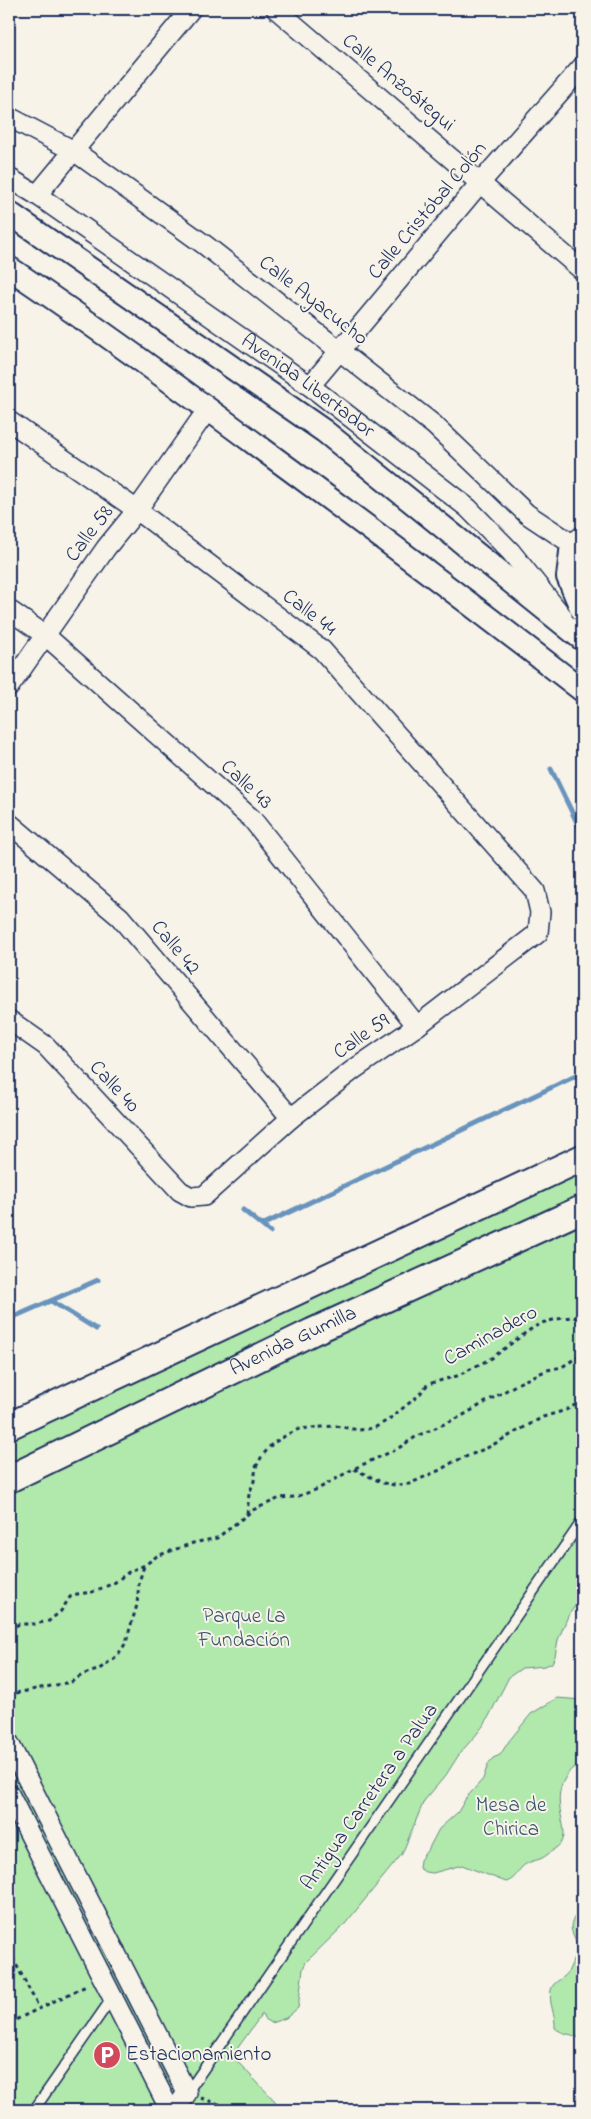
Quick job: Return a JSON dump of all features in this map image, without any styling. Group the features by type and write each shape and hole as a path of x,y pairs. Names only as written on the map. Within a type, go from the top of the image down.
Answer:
{"main road":[{"name":"Avenida Gumilla","path":"9,1426 582,1158"},
{"name":"Avenida Gumilla","path":"9,1480 312,1332 582,1209"}],"street":[{"path":"37,195 191,9"},
{"name":"Calle Anzoátegui","path":"276,9 582,270"},
{"name":"Calle Cristóbal Colón","path":"310,386 480,183 582,67"},
{"name":"Calle Ayacucho","path":"9,117 74,151 205,245 434,425 527,514 577,540"},
{"name":"Avenida Libertador","path":"9,178 37,195 310,386 468,508 511,552 578,635"},
{"name":"Avenida Libertador","path":"9,213 324,432 578,635"},
{"path":"9,268 71,309 434,575 582,690"},
{"name":"Calle 58","path":"9,687 106,548 137,510 208,409"},
{"name":"Calle 44","path":"9,421 137,510 322,650 535,891"},
{"path":"577,540 575,577 568,577 582,610"},
{"name":"Calle 43","path":"9,610 45,635 252,819 417,1026"},
{"name":"Calle 42","path":"9,823 120,917 291,1118"},
{"name":"Calle 59","path":"180,1191 191,1197 204,1196 291,1118 353,1070 417,1026 538,933 540,912 535,891"},
{"name":"Calle 40","path":"9,1020 46,1046 180,1191"},
{"path":"9,1743 187,2093 175,2110"},
{"path":"9,1794 170,2110"}],"lane":[{"name":"Antigua Carretera a Palua","path":"187,2093 582,1520"},
{"path":"34,2110 112,1998"}],"path":[{"name":"Caminadero","path":"247,1514 249,1494 259,1462 272,1444 285,1436 299,1429 336,1426 359,1430 374,1428 388,1420 418,1396 428,1384 458,1376 492,1358 541,1323 572,1317 582,1319"},
{"path":"9,1630 19,1624 49,1621 56,1617 70,1598 77,1594 92,1592 107,1586 130,1571 145,1565 157,1556 193,1543 217,1538 247,1514 280,1498 296,1497 318,1489 353,1468 397,1449 410,1439 460,1416 519,1383 546,1370 562,1367 582,1354"},
{"path":"353,1468 383,1483 395,1485 409,1484 453,1462 488,1448 543,1417 566,1410 582,1401"},
{"path":"9,1697 16,1693 71,1682 84,1674 98,1670 117,1656 126,1643 137,1605 139,1582 145,1565"},
{"path":"9,1951 39,2008"},
{"path":"9,2023 102,1978"},
{"path":"187,2093 236,2110"}],"green space":[{"path":"582,1161 582,1207 9,1476 9,1428"},
{"name":"Parque La Fundación","path":"582,1209 582,1596 568,1616 558,1640 552,1663 545,1666 522,1668 509,1677 486,1722 424,1801 402,1854 345,1924 306,1962 303,1969 298,2008 286,2018 271,2023 264,2019 262,2014 232,2056 276,2102 268,2110 9,2110 9,1479"},
{"name":"Mesa de Chirica","path":"557,1698 582,1700 582,1765 574,1767 570,1771 561,1787 559,1797 564,1830 562,1842 545,1856 524,1865 514,1878 506,1882 462,1865 433,1873 425,1872 419,1868 420,1860 439,1829 458,1812 466,1798 483,1779 488,1764 493,1758 500,1755 531,1714"},
{"name":"Mesa de Chirica","path":"582,1872 582,1897 579,1885"},
{"name":"Mesa de Chirica","path":"582,1901 582,2040 555,2028 550,1995 554,1984 567,1973 576,1952 577,1944 571,1926"}],"waterway":[{"path":"551,769 582,833"},
{"path":"262,1225 582,1073"},
{"path":"243,1210 270,1232"},
{"path":"9,1319 98,1280"},
{"path":"51,1301 96,1329"}],"place":[{"name":"Estacionamiento","path":"107,2055"}]}
